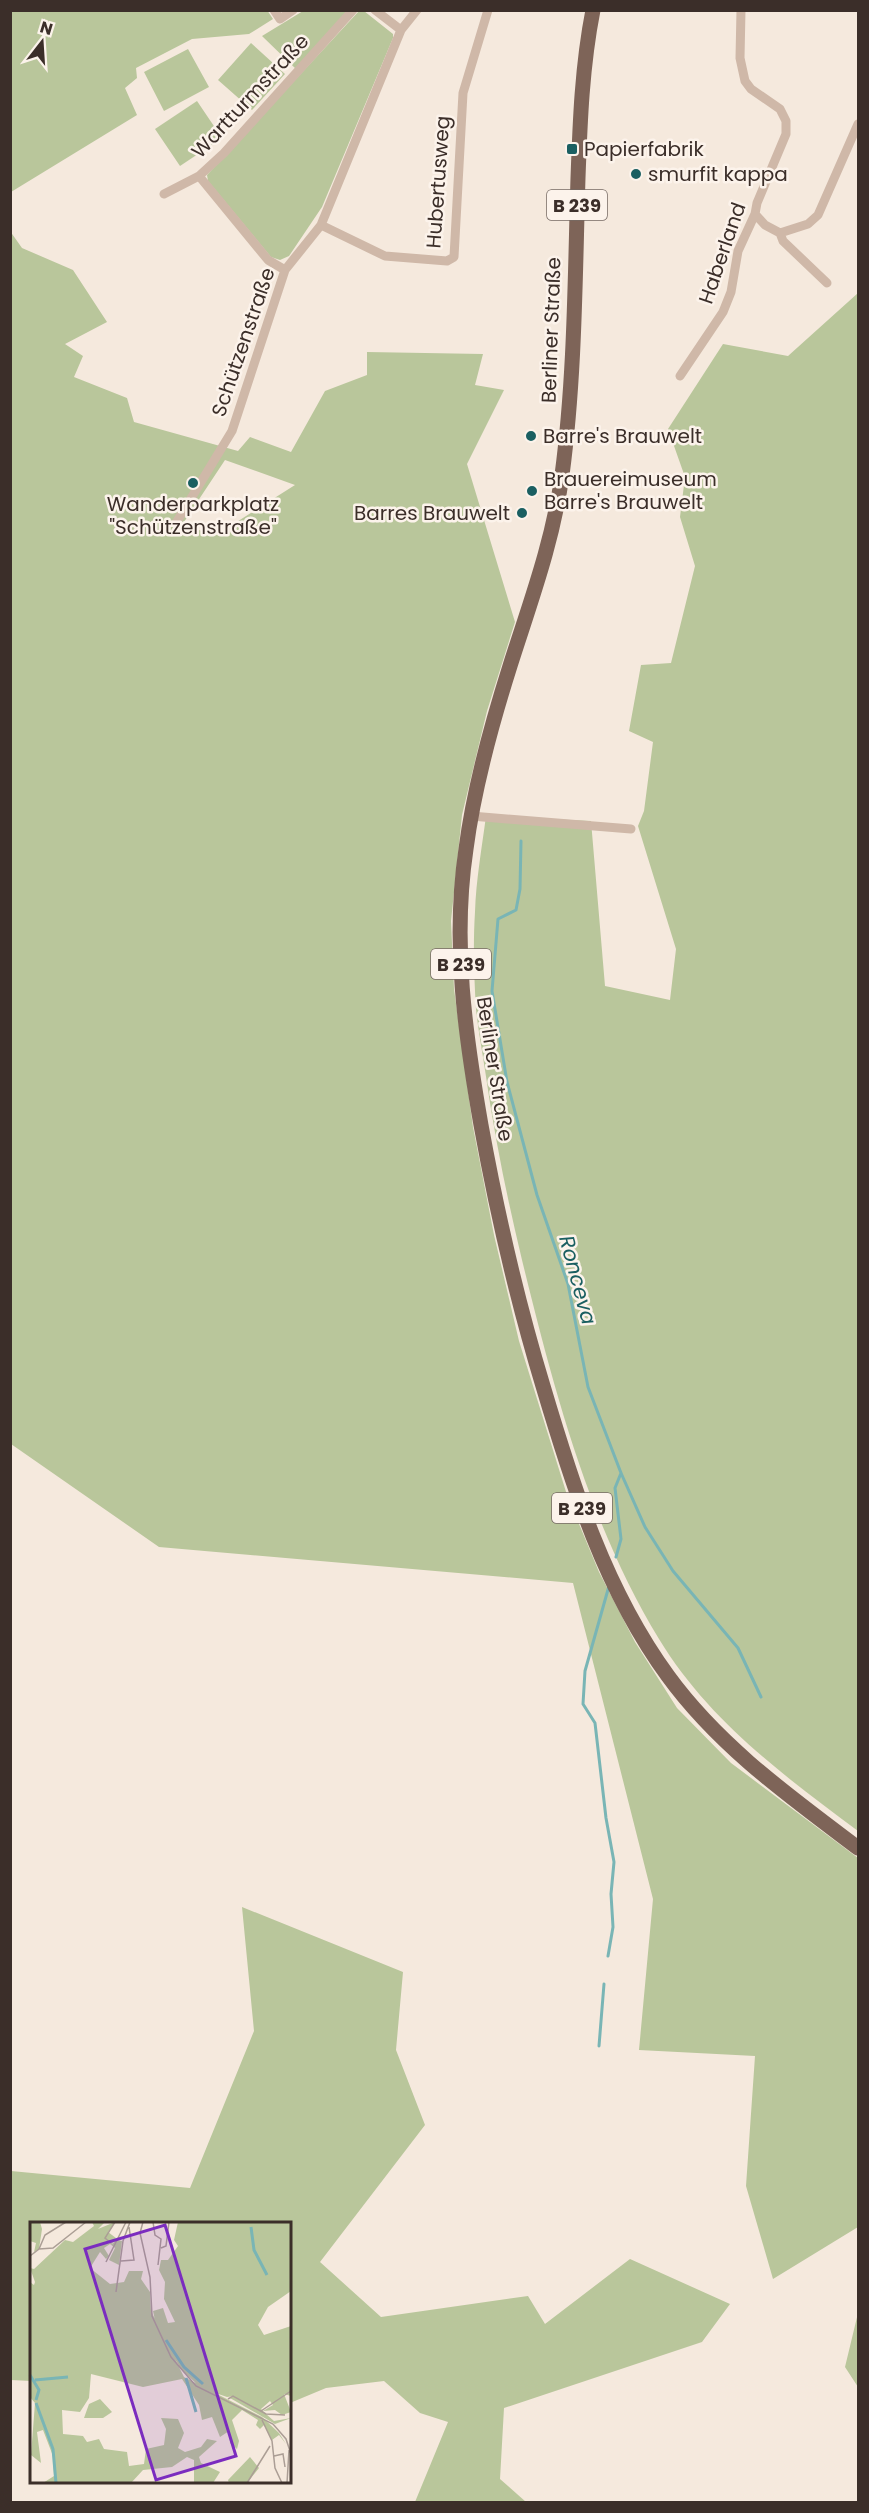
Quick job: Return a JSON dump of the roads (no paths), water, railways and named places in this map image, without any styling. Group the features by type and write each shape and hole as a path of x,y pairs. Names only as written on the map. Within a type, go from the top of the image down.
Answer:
{"main road":[{"name":"Berliner Straße","path":"593,10 582,83 568,420 562,479 548,550 495,719 471,816 463,872 460,956 472,1075 515,1288 568,1470 617,1590 636,1627 669,1677 737,1753 775,1786 858,1848"}],"street":[{"path":"277,15 293,10"},
{"name":"Wartturmstraße","path":"164,194 199,176 224,153 353,10"},
{"path":"375,10 401,30"},
{"name":"Schützenstraße","path":"176,522 232,431 285,270 321,225 401,30 417,10"},
{"name":"Hubertusweg","path":"321,225 385,256 447,261 454,257 463,93 488,10"},
{"name":"Haberland","path":"680,376 723,312 731,292 738,251 786,134 786,121 780,109 751,89 745,81 740,58 741,10"},
{"path":"780,233 808,224 818,215 858,124"},
{"path":"199,176 268,260 285,270"},
{"path":"755,214 765,225 780,233 783,241 827,283"},
{"path":"471,816 631,829"}],"waterway":[{"name":"Ronceva","path":"521,841 520,889 516,910 498,919 492,991 507,1082 537,1195 568,1284 588,1387 621,1473 645,1527 673,1571 738,1648 761,1697"},
{"path":"616,1557 621,1539 615,1488 621,1473"},
{"path":"608,1956 613,1927 611,1894 614,1862 606,1818 595,1723 583,1704 585,1671 609,1586"},
{"path":"599,2046 604,1984"}],"place":[{"name":"Papierfabrik","path":"572,149"},
{"name":"smurfit kappa","path":"636,174"},
{"name":"Barre's Brauwelt","path":"531,436"},
{"name":"Wanderparkplatz \"Schützenstraße\"","path":"193,483"},
{"name":"Brauereimuseum Barre's Brauwelt","path":"532,491"},
{"name":"Barres Brauwelt","path":"522,513"}]}
